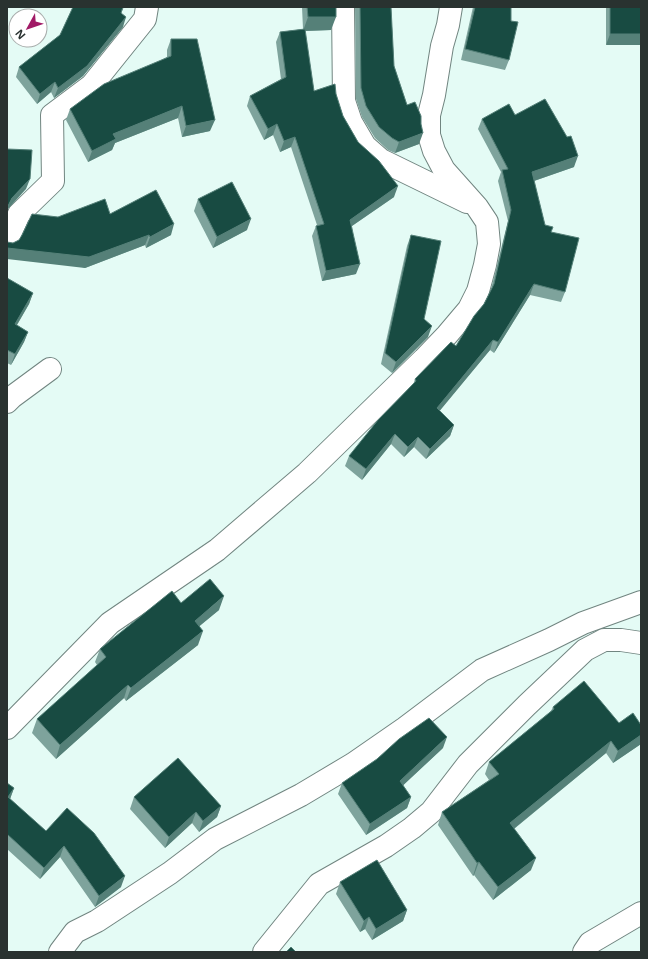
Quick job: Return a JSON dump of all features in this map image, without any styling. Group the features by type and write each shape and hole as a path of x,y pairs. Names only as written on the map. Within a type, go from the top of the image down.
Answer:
{"street":[{"path":"7,240 19,214 53,181 52,115 92,85 145,19 147,7"},
{"path":"343,7 344,101 351,122 365,146 381,160 477,207"},
{"path":"7,728 110,623 217,550 307,473 424,360 447,336 469,309 478,291 485,265 489,244 487,222 477,207 444,170 434,152 429,135 429,115 451,7"},
{"path":"7,402 50,369"},
{"path":"60,952 75,932 104,917 216,840 302,795 353,764 405,728 482,670 583,623 641,602"},
{"path":"264,952 319,884 386,846 412,828 431,812 468,764 584,650 604,640 621,640 641,643"},
{"path":"584,952 590,943 641,913"}],"building":[{"path":"73,7 123,7 121,13 126,17 87,66 58,88 55,82 40,94 19,67 43,48 48,48 48,44 60,35"},
{"path":"307,7 336,7 336,17 308,17"},
{"path":"360,7 391,7 394,66 407,105 415,102 421,116 423,133 399,142 379,127 366,106 361,88"},
{"path":"475,7 511,7 511,21 518,22 509,60 465,49"},
{"path":"610,7 641,7 641,34 610,34"},
{"path":"305,29 314,91 335,84 336,94 343,116 358,142 379,161 398,186 350,220 360,264 326,271 316,226 324,224 295,137 284,141 277,124 268,129 250,96 286,77 280,32"},
{"path":"171,39 197,39 215,120 186,126 182,106 113,134 116,139 92,151 70,109 104,84 171,56"},
{"path":"545,99 567,137 571,136 578,156 532,172 545,225 553,227 551,232 579,238 565,292 534,284 498,342 493,340 437,408 454,425 430,449 418,437 408,447 395,434 366,469 349,456 378,420 416,381 415,379 451,342 456,346 474,316 484,304 494,284 511,210 502,170 508,169 482,119 509,104 515,115"},
{"path":"7,149 32,150 30,179 12,198 7,208"},
{"path":"232,182 251,219 217,237 198,199"},
{"path":"156,190 174,224 150,237 149,235 89,257 7,248 7,242 13,243 19,240 32,214 58,217 105,199 110,214"},
{"path":"411,235 441,241 424,319 432,326 396,362 385,353"},
{"path":"7,278 33,293 15,324 28,332 15,354 7,350"},
{"path":"210,579 224,596 195,621 203,631 131,688 128,685 60,745 37,719 106,657 100,649 172,591 181,603"},
{"path":"584,681 619,723 633,713 641,725 641,735 618,751 611,741 510,823 536,858 498,887 479,862 477,863 442,812 499,774 489,762 554,709 553,707"},
{"path":"429,718 447,737 400,781 411,797 370,824 342,783 377,759 399,739"},
{"path":"178,758 221,806 203,821 196,812 169,837 134,797"},
{"path":"7,783 14,788 8,797 46,831 67,808 94,833 125,876 99,896 64,846 44,868 7,834"},
{"path":"377,860 407,910 376,929 369,917 364,921 340,882"},
{"path":"291,947 296,952 286,952"}]}
